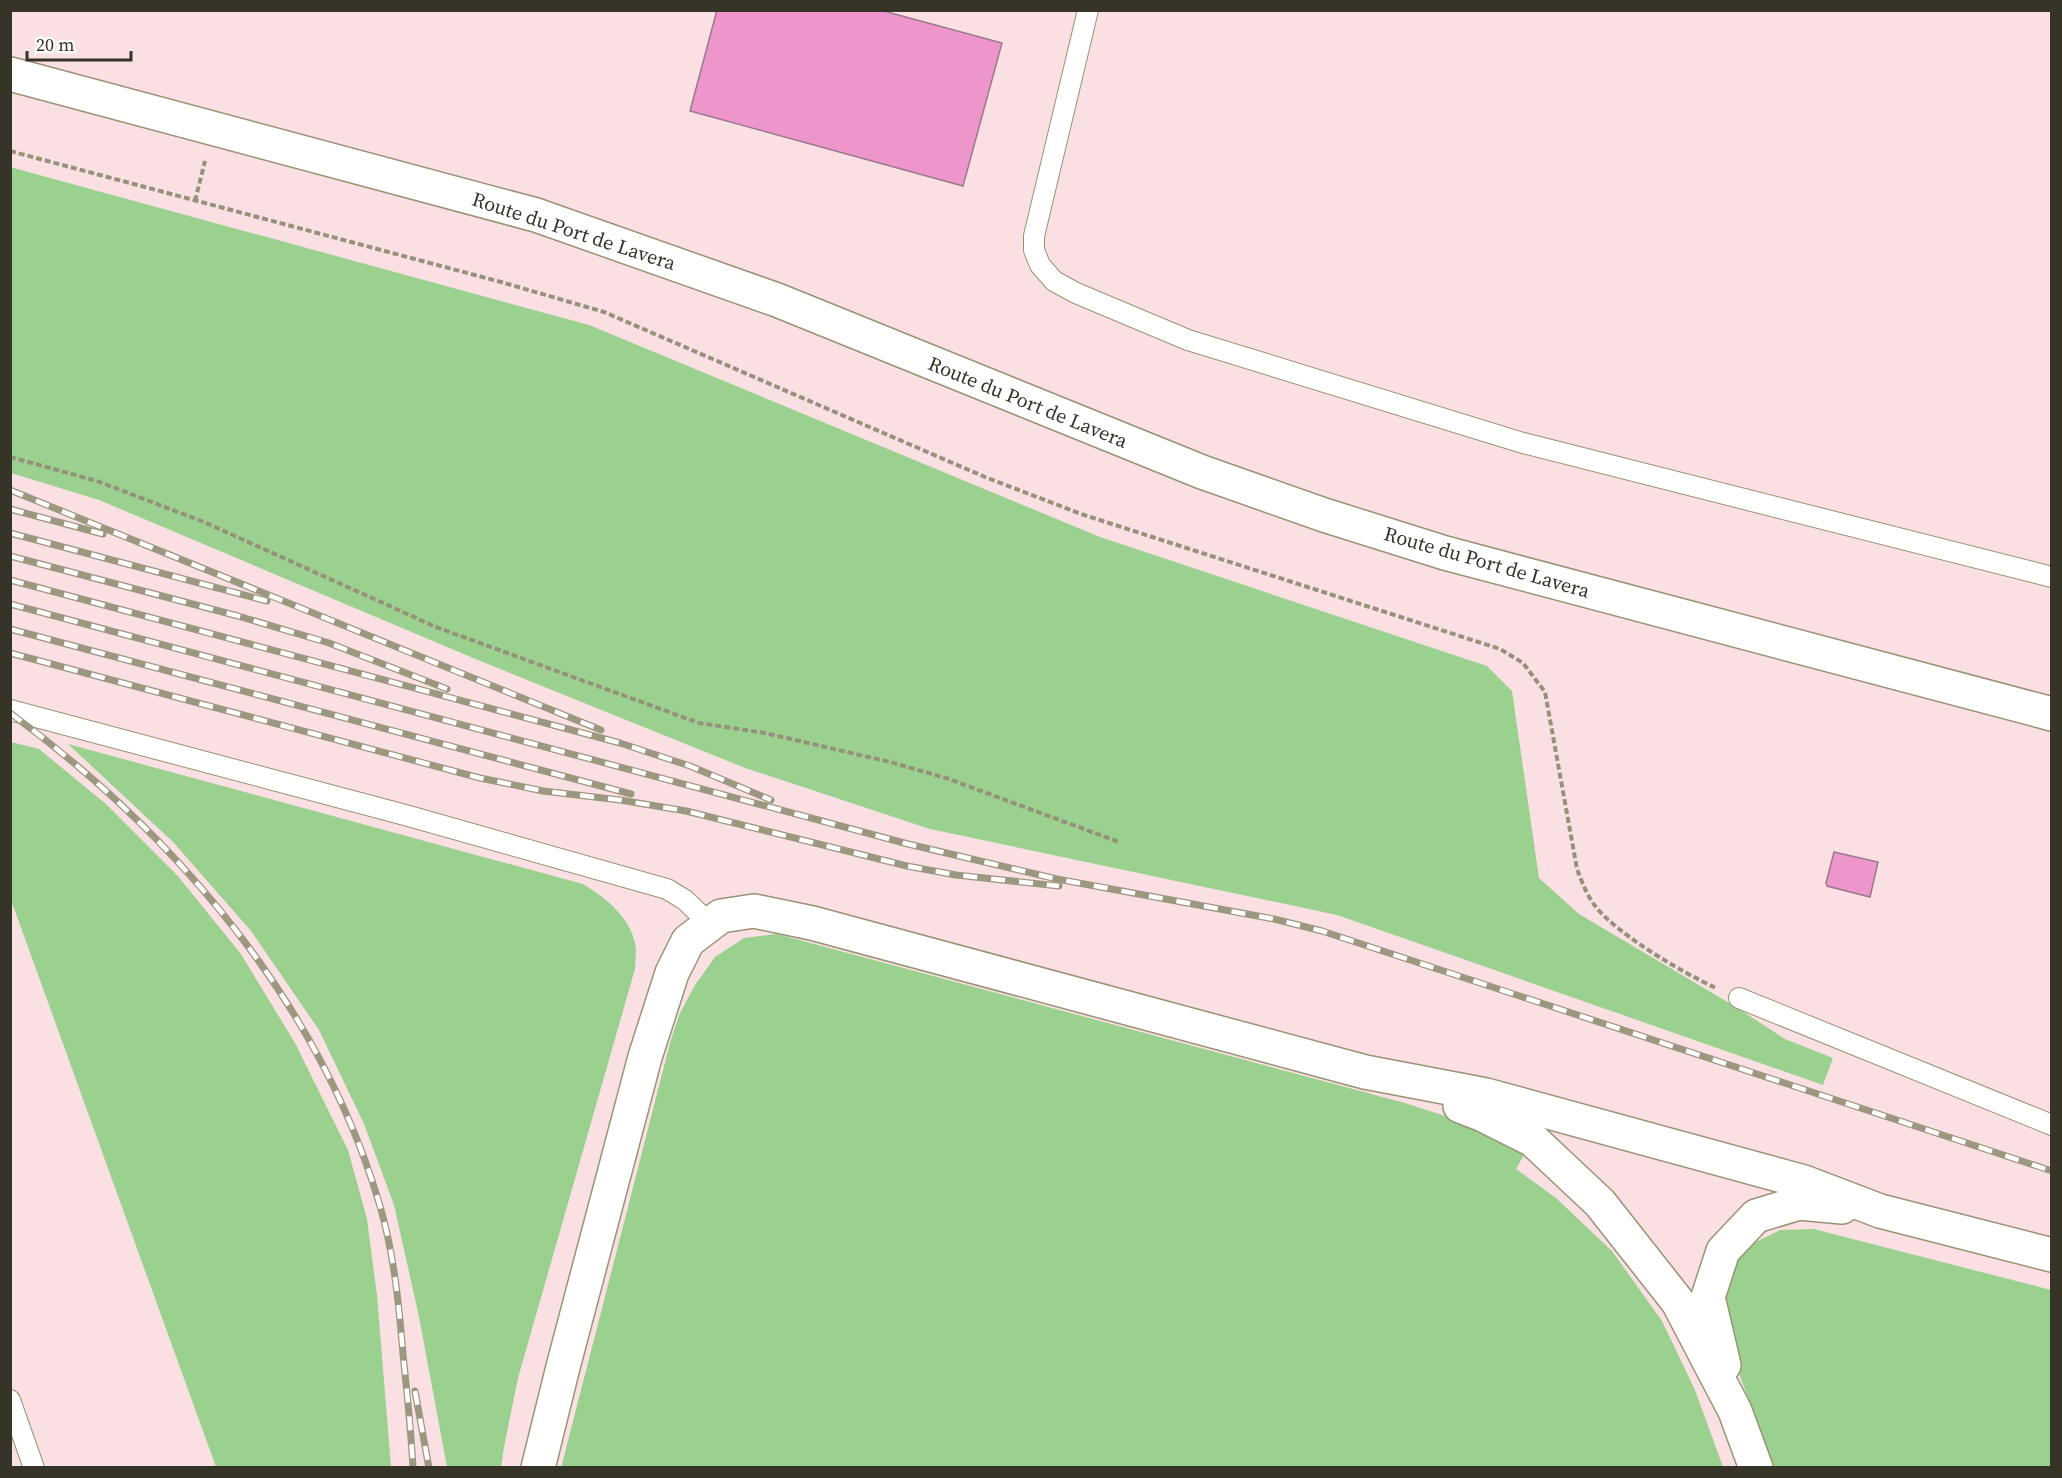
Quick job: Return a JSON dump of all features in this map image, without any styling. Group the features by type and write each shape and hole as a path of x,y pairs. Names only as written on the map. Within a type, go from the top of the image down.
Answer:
{"street":[{"name":"Route du Port de Lavera","path":"10,74 536,215 777,300 1202,472 1324,515 1445,553 2052,714"},
{"path":"538,1467 645,1057 672,973 688,941 710,924 721,916 754,911 812,923 1365,1072 1486,1095 1804,1182 1880,1211 2052,1255"},
{"path":"1365,1072 1483,1115 1533,1140 1600,1203 1678,1302 1735,1411 1756,1467"},
{"path":"1735,1411 1708,1297 1724,1251 1756,1216 1798,1203 1880,1211"}],"lane":[{"path":"1088,10 1034,236 1034,250 1040,265 1054,281 1076,293 1188,340 1523,443 2052,577"},
{"path":"10,710 405,815 667,890 685,900 710,924"},
{"path":"1739,998 2052,1125"},
{"path":"10,1400 34,1467"}],"path":[{"path":"195,201 213,128"},
{"path":"10,151 501,282 604,312 986,477 1081,514 1500,649 1522,663 1545,692 1577,869 1596,907 1620,930 1695,978 1739,998"},
{"path":"10,457 97,481 204,522 436,627 699,723 765,734 912,768 1119,842"}],"shaded area":[{"path":"10,11 2051,11 2051,1467 11,1467"}],"green space":[{"path":"10,167 589,325 1100,537 1487,666 1512,691 1539,878 1579,914 1736,1007 1785,1039 1833,1058 1823,1085 1337,915 930,829 745,768 473,658 99,500 11,473"},
{"path":"11,742 39,749 106,804 177,875 241,954 295,1043 348,1150 367,1219 377,1295 391,1467 216,1467 11,900"},
{"path":"68,744 583,884 609,903 630,928 636,949 635,969 518,1378 501,1467 447,1467 419,1317 394,1205 364,1124 319,1030 251,931 173,842"},
{"path":"777,934 1405,1103 1479,1127 1525,1153 1516,1169 1556,1198 1612,1251 1662,1321 1695,1390 1723,1467 561,1468 679,1015 695,985 715,957 744,938"},
{"path":"1814,1229 2051,1290 2051,1467 1774,1467 1720,1323 1722,1291 1733,1262 1754,1243 1780,1230"}],"building":[{"path":"717,10 880,10 1002,43 963,186 690,111"},
{"path":"1834,852 1878,862 1870,897 1827,886"}],"railway":[{"path":"10,490 601,730"},
{"path":"10,509 103,534"},
{"path":"10,533 267,601"},
{"path":"10,556 238,616 329,643 447,689"},
{"path":"10,580 620,743 690,766 771,800"},
{"path":"10,604 908,844 1057,879 1274,919 1322,931 2052,1171"},
{"path":"10,629 631,794"},
{"path":"10,653 480,778 543,791 686,811 907,866 956,875 1059,886"},
{"path":"10,713 71,761 130,813 185,870 236,930 281,994 321,1061 354,1132 385,1224 398,1298 413,1468"},
{"path":"415,1391 429,1468"}]}
